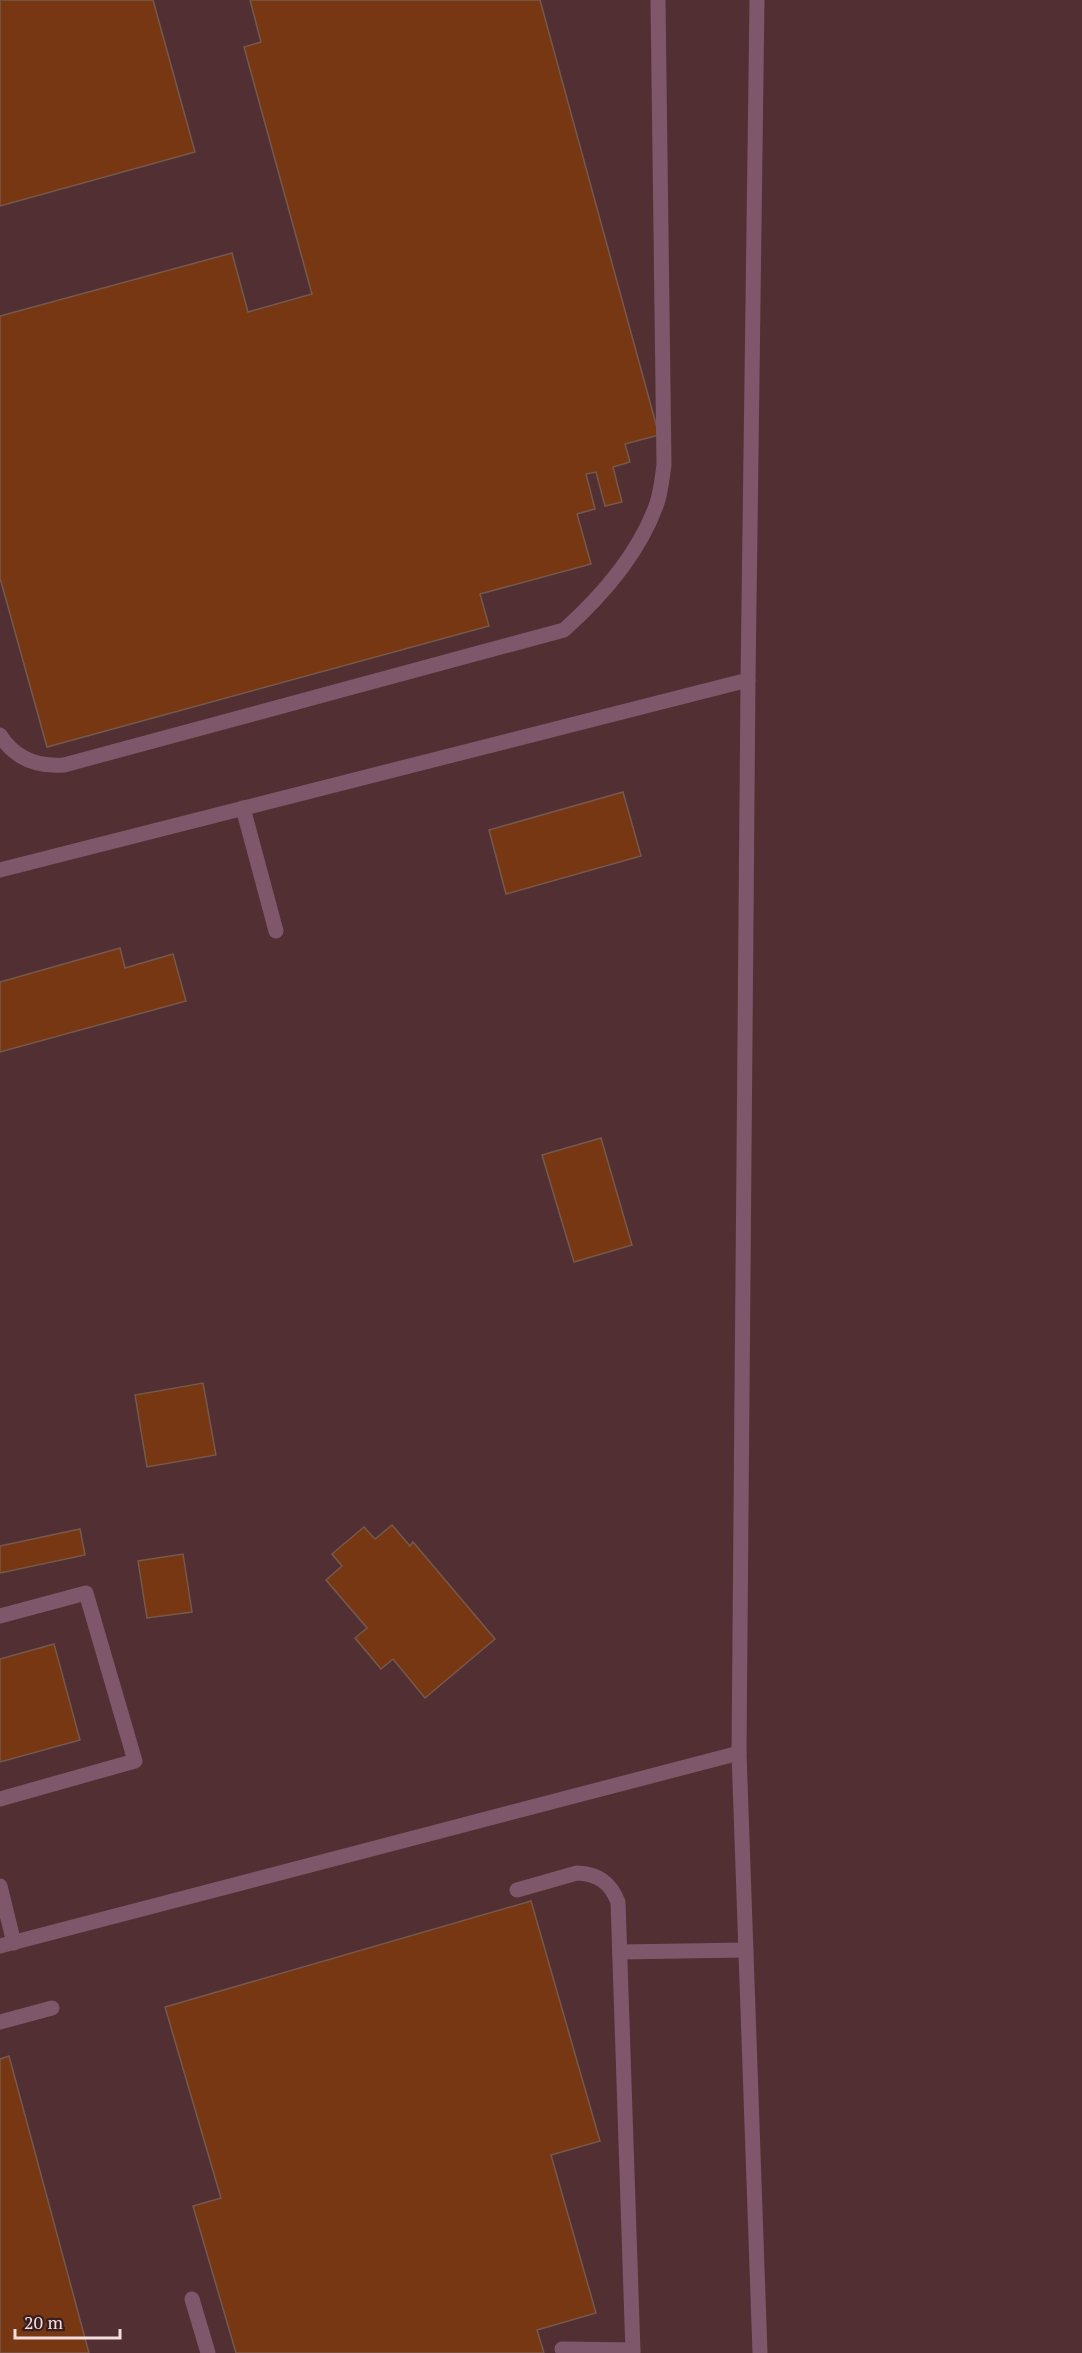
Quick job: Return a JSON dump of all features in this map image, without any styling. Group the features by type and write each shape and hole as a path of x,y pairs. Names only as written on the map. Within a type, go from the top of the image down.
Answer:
{"lane":[{"path":"0,735 9,747 31,762 47,766 64,765 564,630 591,606 614,579 638,543 657,505 664,465 658,0"},
{"path":"757,0 748,680 739,1753 760,2353"},
{"path":"0,870 748,680"},
{"path":"243,808 276,931"},
{"path":"0,1616 86,1593 135,1761 0,1799"},
{"path":"0,1886 7,1944 739,1753"},
{"path":"517,1890 577,1873 587,1874 606,1881 618,1902 633,2351 562,2349"},
{"path":"620,1952 746,1950"},
{"path":"0,2022 52,2008"},
{"path":"192,2299 208,2353"}],"shaded area":[{"path":"0,0 1082,0 1082,2353 0,2353"}],"building":[{"path":"0,0 153,0 195,152 0,206"},
{"path":"250,0 540,0 659,435 625,444 630,462 613,467 622,502 605,506 596,472 586,474 595,509 577,514 591,564 480,594 489,626 47,747 0,578 0,316 232,253 248,312 312,294 244,47 261,42"},
{"path":"623,792 641,856 506,894 489,830"},
{"path":"120,948 125,968 173,954 186,1001 0,1052 0,982"},
{"path":"601,1138 632,1245 574,1262 542,1155"},
{"path":"203,1383 216,1455 147,1467 135,1395"},
{"path":"392,1525 410,1546 413,1542 495,1639 425,1698 393,1659 381,1669 355,1638 367,1628 326,1580 342,1566 332,1554 364,1527 375,1539"},
{"path":"80,1529 85,1555 0,1573 0,1546"},
{"path":"183,1554 192,1612 147,1618 138,1561"},
{"path":"54,1644 80,1740 0,1762 0,1659"},
{"path":"531,1901 600,2141 551,2155 596,2313 537,2330 544,2353 236,2353 193,2206 221,2198 165,2007"},
{"path":"9,2056 89,2353 0,2353 0,2059"}]}
